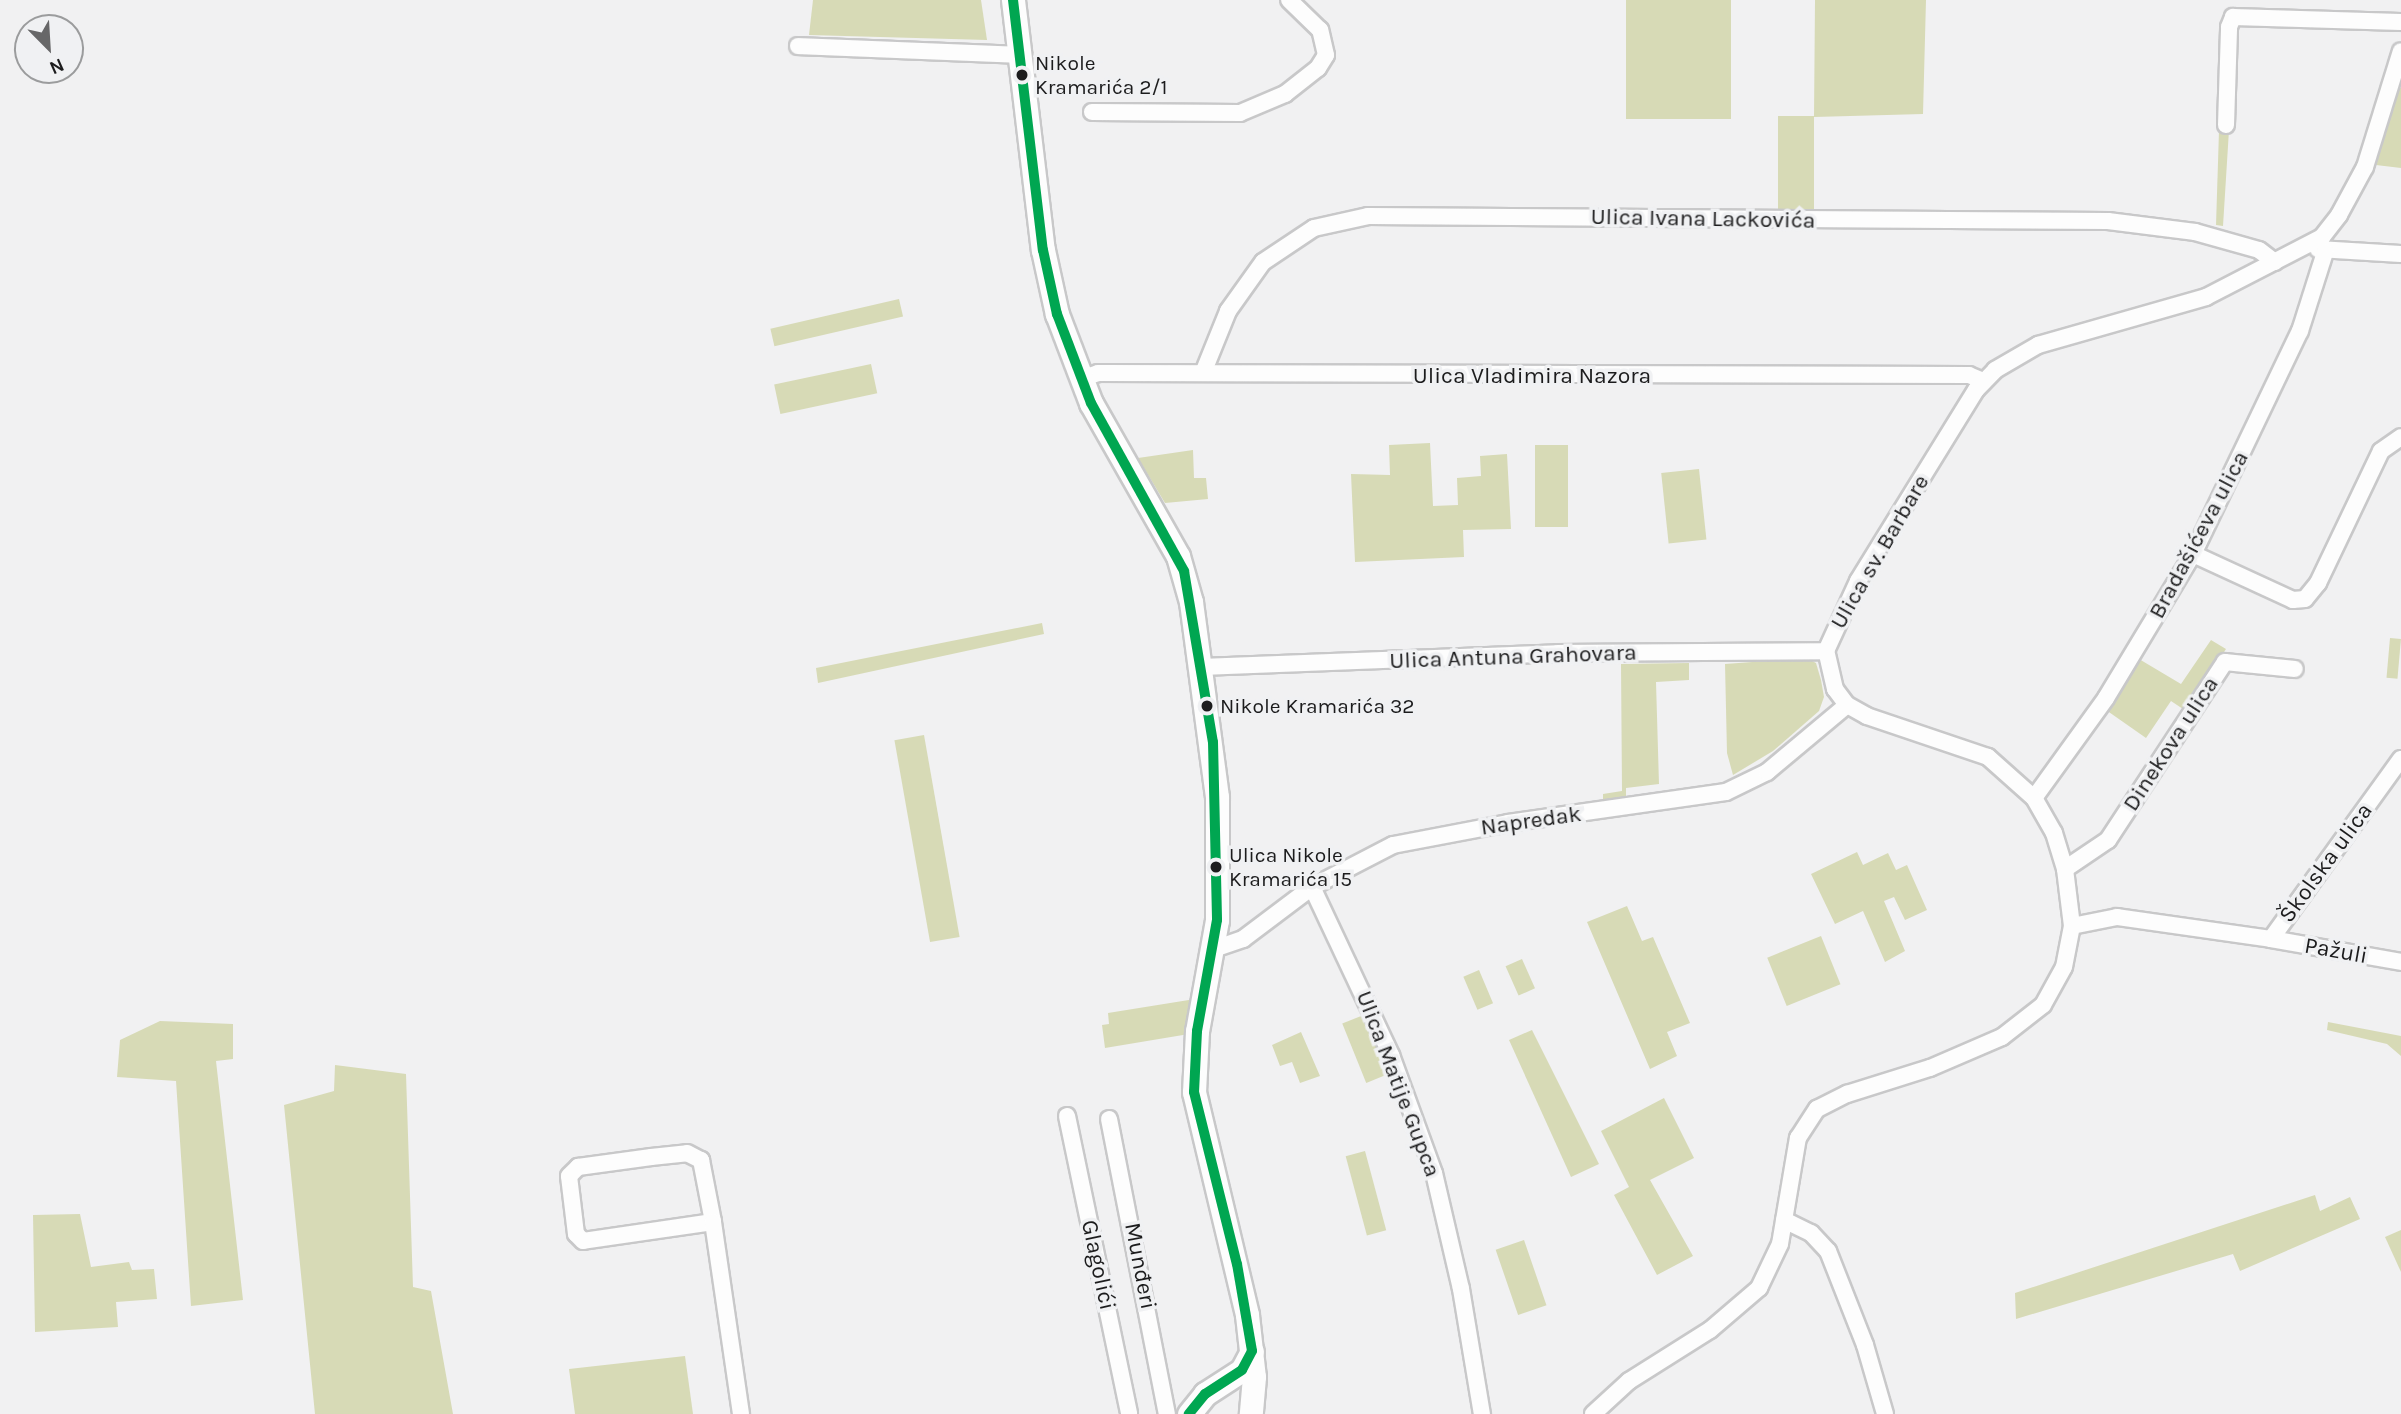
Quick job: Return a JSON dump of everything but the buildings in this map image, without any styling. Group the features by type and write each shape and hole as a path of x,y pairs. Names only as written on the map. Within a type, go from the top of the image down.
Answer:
{"main road":[{"path":"1013,0 1043,250 1056,314 1080,379 1178,556 1188,585 1217,788 1214,949 1197,1031 1194,1092 1234,1251 1252,1351 1251,1414"},
{"path":"1189,1414 1205,1394 1242,1370 1252,1351"}],"street":[{"path":"1092,112 1240,113 1285,94 1318,68 1326,55 1320,30 1289,0"},
{"path":"2226,125 2229,27 2233,18 2401,22"},
{"path":"798,46 1021,55"},
{"name":"Ulica sv. Barbare","path":"1847,705 1831,681 1826,651 1858,581 1983,381 2038,345 2174,308 2275,262 2318,248 2357,185 2398,70 2401,51"},
{"name":"Ulica Ivana Lackovića","path":"1203,373 1228,311 1263,262 1314,228 1368,216 2108,221 2195,232 2259,250 2275,262"},
{"path":"2318,248 2401,254"},
{"name":"Bradašićeva ulica","path":"2034,798 2106,698 2193,554 2300,331 2318,248"},
{"name":"Ulica Vladimira Nazora","path":"1080,379 1098,373 1203,373 1969,375 1983,381"},
{"path":"2193,554 2293,600 2305,599 2318,583 2381,452 2401,437"},
{"name":"Ulica Antuna Grahovara","path":"1201,667 1558,653 1826,651"},
{"name":"Dinekova ulica","path":"2064,869 2108,840 2225,662 2295,668"},
{"path":"1593,1414 1629,1381 1742,1306 1773,1266 1798,1138 1817,1109 1847,1094 1970,1053 2025,1022 2057,988 2072,926 2064,869 2054,833 2034,798 1987,757 1847,705"},
{"name":"Napredak","path":"1214,949 1243,939 1312,887 1363,858 1415,839 1726,792 1767,772 1847,705"},
{"name":"Školska ulica","path":"2072,926 2117,917 2271,939 2401,759"},
{"name":"Ulica Matije Gupca","path":"1312,887 1391,1055 1430,1161 1461,1289 1482,1414"},
{"name":"Pažuli","path":"2271,939 2401,962"},
{"name":"Glagolići","path":"1067,1116 1129,1414"},
{"name":"Munđeri","path":"1109,1119 1167,1414"},
{"path":"713,1223 583,1241 576,1234 569,1176 578,1167 695,1155 703,1166 713,1223 741,1414"},
{"path":"1784,1220 1811,1233 1828,1251 1865,1345 1885,1414"}],"green space":[{"path":"813,0 981,0 987,40 809,35"},
{"path":"1626,0 1731,0 1731,119 1626,119"},
{"path":"1815,0 1926,0 1923,114 1814,117 1814,212 1778,212 1778,116 1814,116"},
{"path":"2401,87 2401,168 2376,165 2399,89"},
{"path":"2229,130 2223,226 2216,225 2219,131"},
{"path":"899,299 903,317 774,346 770,329"},
{"path":"871,364 877,393 780,414 774,385"},
{"path":"1430,443 1433,506 1458,505 1457,478 1481,476 1480,456 1507,454 1511,529 1463,530 1464,557 1355,562 1351,474 1390,475 1389,445"},
{"path":"1535,445 1568,445 1568,527 1535,527"},
{"path":"1193,450 1194,478 1206,478 1208,499 1165,503 1138,458"},
{"path":"1699,469 1706,540 1669,544 1661,473"},
{"path":"1042,623 1044,634 818,683 816,668"},
{"path":"2390,638 2401,639 2397,679 2387,678"},
{"path":"2211,640 2226,649 2186,711 2171,701 2146,738 2106,710 2139,659 2181,684"},
{"path":"1806,658 1816,663 1821,680 1824,697 1819,711 1773,751 1733,775 1727,753 1725,664"},
{"path":"1689,663 1689,680 1656,682 1659,784 1626,788 1626,803 1603,805 1603,794 1622,791 1621,664"},
{"path":"924,735 960,937 930,942 894,740"},
{"path":"1857,852 1863,865 1888,853 1896,870 1907,865 1927,910 1905,920 1894,897 1884,901 1905,951 1885,962 1863,911 1835,924 1811,874"},
{"path":"1627,906 1642,941 1653,937 1690,1023 1667,1032 1677,1056 1650,1069 1587,922"},
{"path":"1821,936 1840,984 1787,1006 1767,958"},
{"path":"1522,959 1535,988 1519,996 1506,966"},
{"path":"1479,970 1493,1003 1477,1010 1463,977"},
{"path":"1195,999 1189,1034 1105,1048 1102,1025 1109,1024 1108,1013"},
{"path":"1371,1012 1395,1071 1366,1083 1342,1024"},
{"path":"160,1021 233,1024 233,1059 216,1061 243,1300 191,1306 176,1081 117,1077 120,1040"},
{"path":"2328,1022 2401,1036 2401,1056 2387,1044 2327,1030"},
{"path":"1532,1030 1599,1164 1571,1177 1509,1040"},
{"path":"1301,1032 1320,1076 1300,1083 1292,1062 1280,1066 1272,1045"},
{"path":"335,1065 406,1074 413,1287 431,1291 453,1414 315,1414 284,1105 334,1091"},
{"path":"1664,1098 1694,1158 1650,1180 1693,1256 1657,1275 1614,1195 1629,1187 1601,1131"},
{"path":"1365,1151 1386,1230 1367,1235 1346,1156"},
{"path":"2315,1195 2320,1211 2350,1197 2360,1219 2240,1271 2233,1254 2016,1319 2015,1293"},
{"path":"80,1214 91,1267 129,1262 132,1270 154,1269 157,1299 116,1302 118,1327 35,1332 33,1215"},
{"path":"2401,1230 2401,1272 2385,1237"},
{"path":"1524,1240 1546,1305 1518,1315 1496,1250"},
{"path":"685,1356 693,1414 575,1414 569,1369"}],"transit line":[{"path":"1013,0 1043,250 1057,314 1091,403 1184,571 1213,742 1217,920 1197,1031 1194,1092 1237,1264 1252,1351 1242,1370 1205,1394 1189,1414"}],"place":[{"name":"Nikole Kramarića 2/1","path":"1022,75"},
{"name":"Nikole Kramarića 32","path":"1207,706"},
{"name":"Ulica Nikole Kramarića 15","path":"1216,867"}]}
